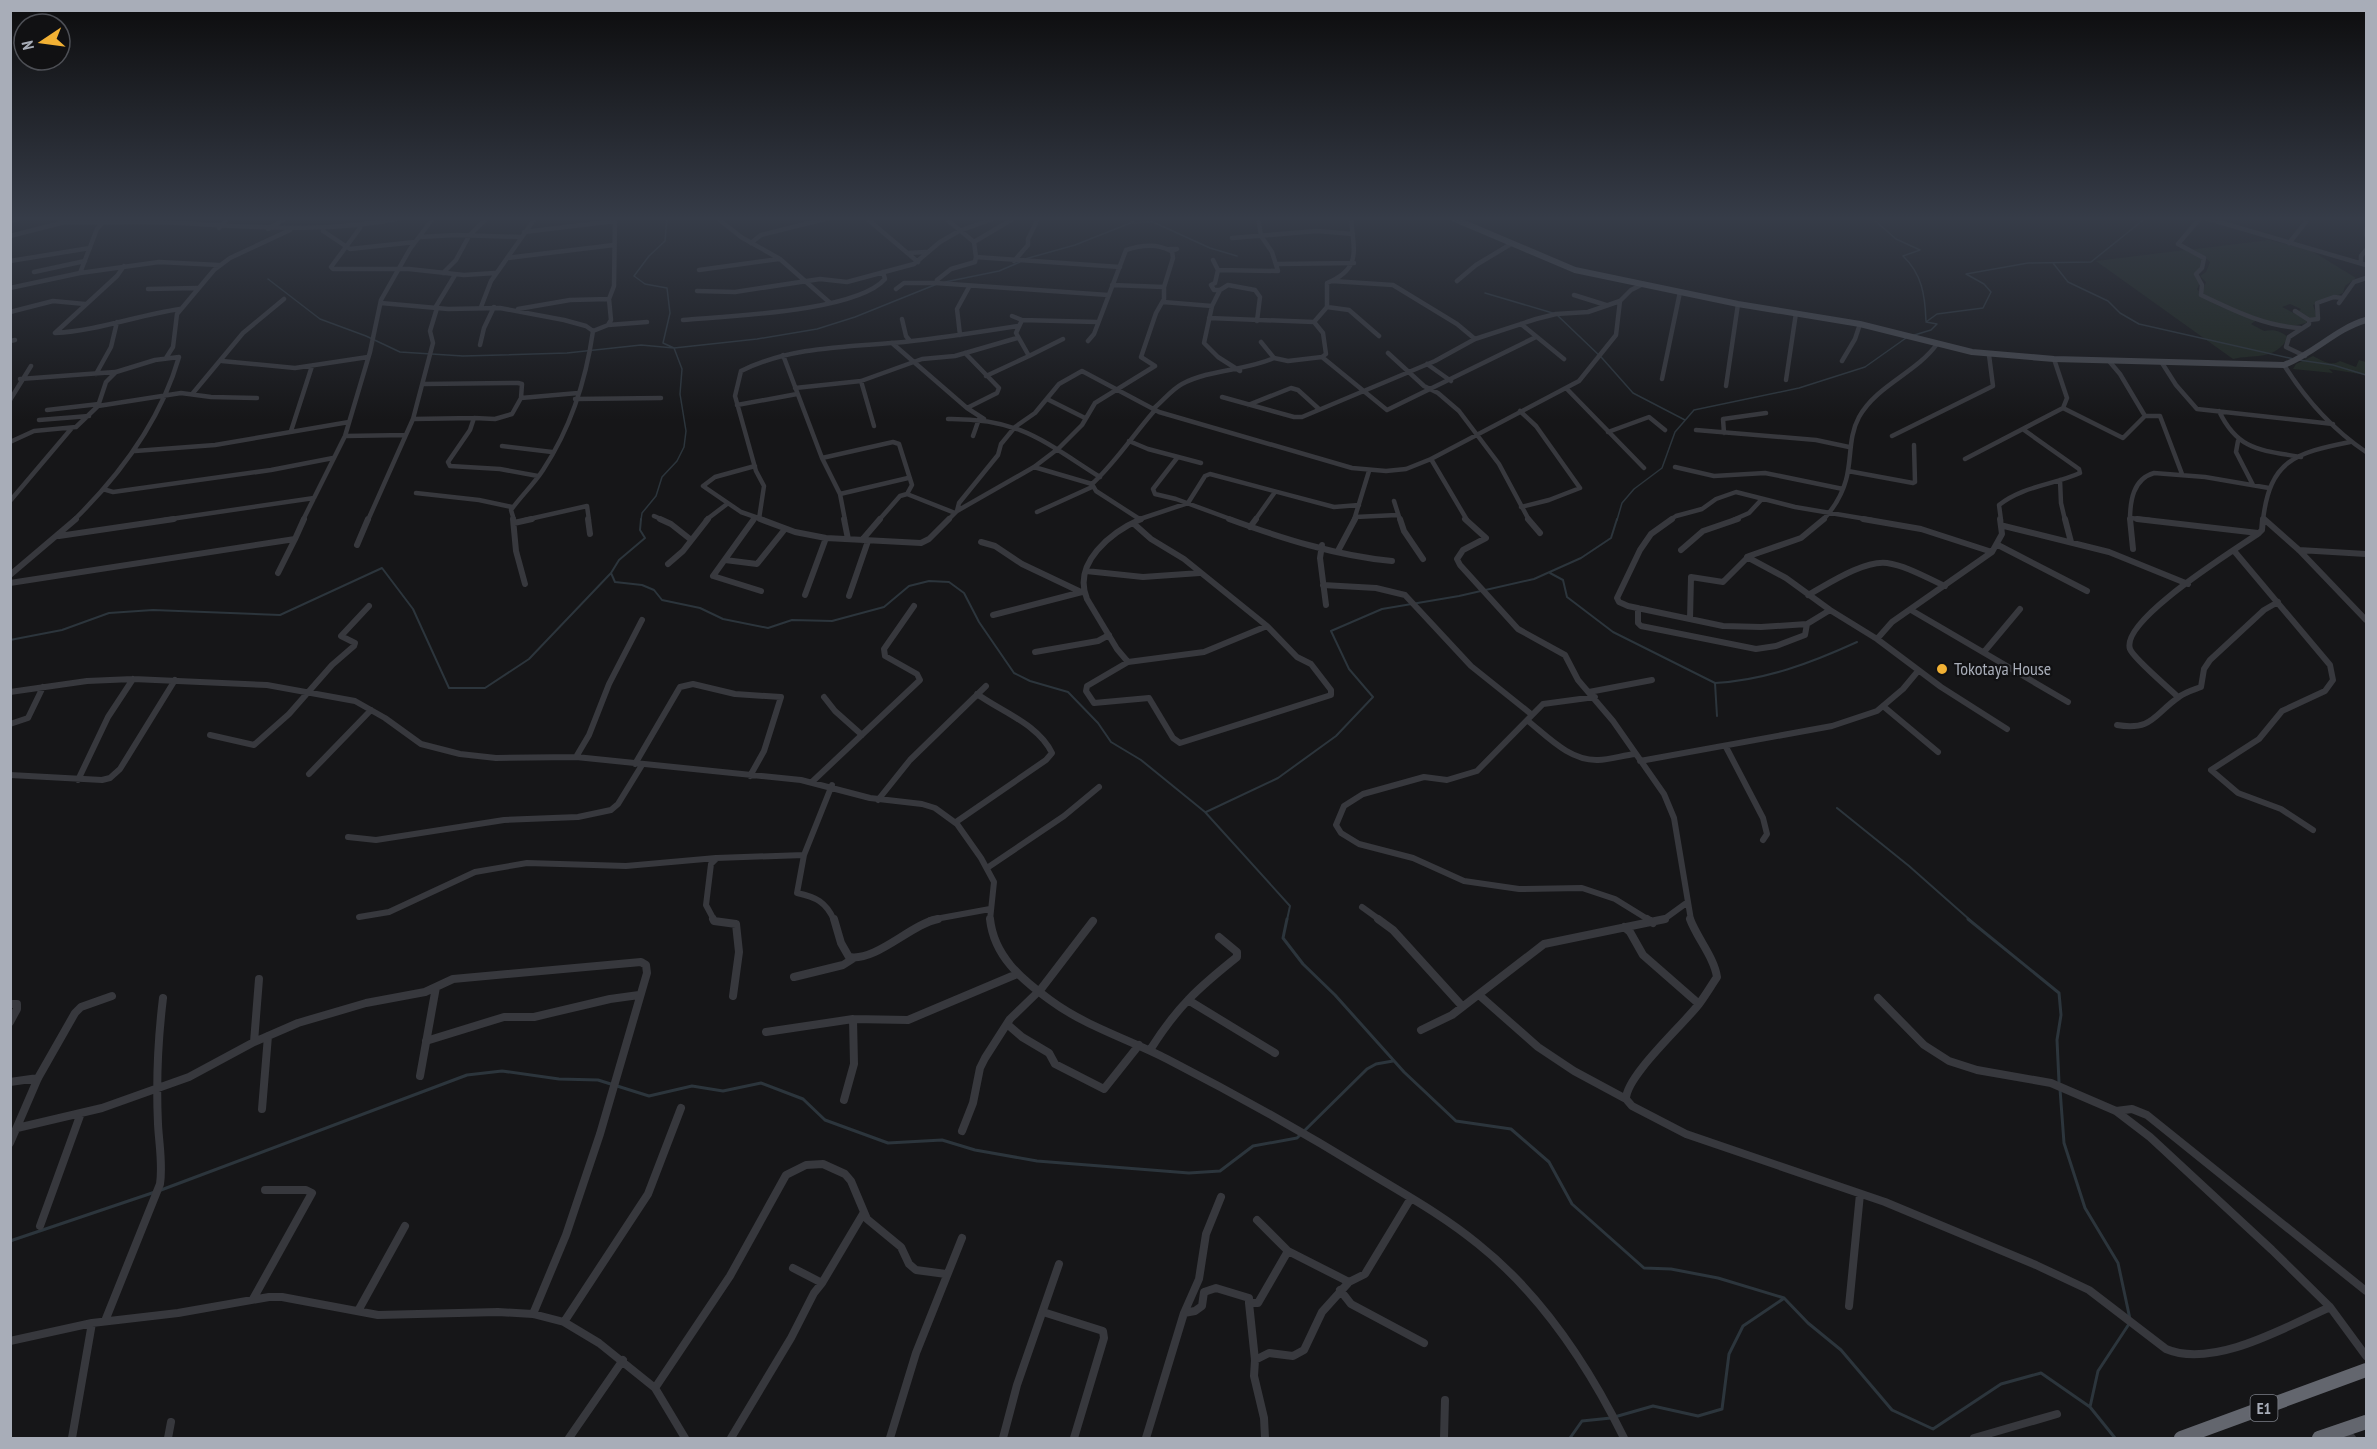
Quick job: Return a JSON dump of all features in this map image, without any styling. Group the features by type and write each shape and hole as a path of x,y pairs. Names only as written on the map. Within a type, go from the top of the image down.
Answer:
{"highway":[{"name":"E1","path":"2181,1438 2367,1370"},
{"path":"2319,1438 2347,1434 2367,1422"}],"main road":[{"path":"1646,285 1738,304 1860,324 1989,355 2054,359 2284,365 2305,356 2349,325 2367,320"}],"street":[{"path":"10,288 26,285"},
{"path":"107,285 55,333 78,332 180,309"},
{"path":"165,358 173,347 175,322 180,309 200,285"},
{"path":"278,573 345,436 381,303 391,285"},
{"path":"357,545 413,419 433,343 431,327 436,308 451,285"},
{"path":"481,307 490,285"},
{"path":"608,325 611,320 609,299 614,285"},
{"path":"697,291 735,292 779,285"},
{"path":"811,285 829,302"},
{"path":"683,321 788,312 872,291 879,285"},
{"path":"896,289 903,285"},
{"path":"932,285 1108,295"},
{"path":"1088,341 1093,335 1112,285 1164,288"},
{"path":"755,466 715,477 704,484 705,489 727,504 784,529 826,538 921,543 929,539 956,512 1034,467 1076,432 1092,407 1155,366 1141,357 1156,313 1163,302 1165,285"},
{"path":"1212,285 1214,290 1220,290"},
{"path":"1228,285 1220,290 1212,306 1204,343 1218,357 1240,371"},
{"path":"1232,285 1255,290 1260,297 1257,321"},
{"path":"1314,322 1327,307 1327,285"},
{"path":"1387,285 1393,285 1457,324 1475,339"},
{"path":"1222,398 1298,418 1427,364 1475,339 1546,316 1588,312 1620,301 1631,290 1642,285"},
{"path":"2202,285 2201,295 2249,317 2284,327 2300,328"},
{"path":"2295,311 2309,320 2318,319 2317,303 2334,297 2341,300 2352,285"},
{"path":"960,334 957,309 969,287"},
{"path":"148,289 197,288"},
{"path":"1662,379 1680,292"},
{"path":"1574,296 1607,305"},
{"path":"193,393 243,333 284,299"},
{"path":"512,310 570,300 609,299"},
{"path":"956,512 959,503 998,455 1001,444 1015,427 1035,413 1059,384 1082,371 1154,410 1320,460 1369,471 1406,469 1431,459 1566,388 1587,372 1616,335 1620,301"},
{"path":"10,312 53,302 85,304"},
{"path":"1163,302 1212,306"},
{"path":"381,303 436,308 494,307 564,320 586,326 593,331"},
{"path":"1726,386 1727,365 1738,304"},
{"path":"480,345 484,328 494,307"},
{"path":"1327,307 1349,310 1379,336"},
{"path":"1785,380 1796,313"},
{"path":"1012,316 1022,320 1097,322"},
{"path":"1209,318 1314,322"},
{"path":"902,319 906,336 910,341"},
{"path":"1022,320 1018,326 1017,338 1029,356"},
{"path":"2305,356 2286,347 2289,337 2309,324 2309,320"},
{"path":"96,374 111,346 117,322"},
{"path":"593,331 608,325 647,322"},
{"path":"1037,512 1092,486 1115,462 1154,410 1182,384 1208,376 1240,371 1274,358 1288,361 1322,357 1326,354 1325,339 1314,322"},
{"path":"1521,324 1564,359"},
{"path":"1842,361 1855,339 1860,324"},
{"path":"761,591 715,578 714,573 757,519 764,489 735,396 741,371 764,360 783,355 1018,326"},
{"path":"525,584 516,552 512,507 538,476 559,442 582,385 593,331"},
{"path":"1322,357 1328,365 1343,372 1362,391 1387,410 1451,381 1536,337"},
{"path":"737,405 796,391 861,381 922,359 965,353 1017,338"},
{"path":"987,376 1063,339"},
{"path":"1261,342 1274,358"},
{"path":"892,343 981,419"},
{"path":"1690,619 1690,578 1723,582 1747,557 1804,537 1828,513 1843,489 1848,471 1849,447 1860,414 1884,391 1924,360 1937,344"},
{"path":"965,353 1000,391 967,408"},
{"path":"1388,353 1460,411 1504,473 1521,507 1540,533"},
{"path":"783,355 822,458 840,494 848,539"},
{"path":"1892,436 1993,386 1989,355"},
{"path":"10,575 76,519 135,451 144,430 165,395 179,357 165,358 116,372 21,379"},
{"path":"222,361 279,367 312,366 368,357"},
{"path":"1965,459 2063,408 2067,398 2054,359"},
{"path":"2109,361 2120,374 2145,416"},
{"path":"2162,363 2195,408 2333,424"},
{"path":"1427,364 1451,381"},
{"path":"2284,365 2295,384 2350,442 2366,451"},
{"path":"10,400 31,366"},
{"path":"291,431 312,366"},
{"path":"10,501 71,429 90,416 99,405 106,382 116,372"},
{"path":"861,381 874,426"},
{"path":"413,419 495,419 512,414 521,398 522,384 423,384"},
{"path":"1248,405 1292,388 1298,390 1319,409"},
{"path":"1566,388 1644,468"},
{"path":"48,410 124,403 165,395 193,393 205,396 257,398"},
{"path":"521,398 578,393"},
{"path":"575,399 661,398"},
{"path":"1047,399 1085,418"},
{"path":"2063,408 2123,438 2145,416 2159,415 2182,474"},
{"path":"1520,411 1536,426 1580,488 1549,500 1521,507"},
{"path":"2219,411 2226,427 2238,441 2302,457"},
{"path":"1724,433 1723,419 1766,413"},
{"path":"39,420 90,416"},
{"path":"1608,432 1649,417 1665,430"},
{"path":"474,418 448,464 464,468 501,470 522,476 538,476"},
{"path":"948,419 981,419 1015,427 1059,448 1101,477"},
{"path":"973,436 981,419"},
{"path":"135,451 165,451 349,422"},
{"path":"10,442 34,431 71,429"},
{"path":"1696,430 1816,440 1849,447"},
{"path":"1876,639 1892,622 1992,552 1998,545 2004,526 1999,505 2006,497 2020,490 2080,473 2079,469 2024,430"},
{"path":"10,435 20,436"},
{"path":"345,436 406,435"},
{"path":"1129,441 1177,458 1201,463"},
{"path":"2238,441 2236,452 2253,485"},
{"path":"822,458 897,442 912,484 907,494"},
{"path":"2178,697 2130,651 2128,640 2137,624 2171,594 2217,561 2235,552 2262,530 2269,489 2278,471 2323,448 2350,442"},
{"path":"1848,471 1913,483 1915,482 1914,445"},
{"path":"502,446 552,452"},
{"path":"103,489 113,492 271,470 333,458"},
{"path":"1177,458 1153,492 1250,527 1371,559 1392,561"},
{"path":"1431,459 1465,519 1486,538 1463,549 1457,559 1460,565 1518,629 1528,636 1554,646 1565,655 1578,680 1592,695 1664,794 1674,818 1685,904 1695,933 1717,976 1699,1004 1635,1077 1626,1092 1626,1099"},
{"path":"1034,467 1092,486 1141,520"},
{"path":"1675,467 1714,476 1765,472 1843,489"},
{"path":"1339,549 1355,517 1369,471"},
{"path":"2133,549 2130,518 2133,496 2139,483 2147,474 2153,472 2182,474 2269,489"},
{"path":"1082,592 1086,572 1100,545 1132,523 1188,503 1205,476 1210,474 1334,507 1359,505"},
{"path":"840,494 908,478"},
{"path":"2060,480 2061,503 2071,542"},
{"path":"1250,527 1275,492"},
{"path":"1830,610 1807,624 1761,627 1723,626 1638,608 1619,602 1617,598 1640,550 1652,534 1676,516 1702,509 1736,492 1828,513 1921,529 1992,552"},
{"path":"416,493 479,500 512,507"},
{"path":"849,596 865,541 900,496 907,494 956,512"},
{"path":"57,537 314,498"},
{"path":"1681,550 1703,531 1754,511 1762,499"},
{"path":"1394,501 1408,538 1423,559"},
{"path":"668,564 677,559 690,539 719,507 727,504"},
{"path":"514,522 587,506 590,534"},
{"path":"1355,517 1398,515"},
{"path":"654,516 671,524 690,539"},
{"path":"2130,518 2259,533"},
{"path":"2264,519 2299,550 2367,620"},
{"path":"1132,523 1200,573 1267,626 1298,657 1311,664 1331,690 1331,695 1180,743 1173,738 1149,698 1094,703 1088,694 1087,686 1128,662 1204,652 1267,626"},
{"path":"2004,526 2109,552 2188,584"},
{"path":"725,560 757,564 784,529"},
{"path":"805,595 826,538"},
{"path":"10,583 295,539"},
{"path":"981,542 999,548 1022,564 1082,592 1128,662"},
{"path":"1322,545 1320,558 1326,605"},
{"path":"1998,545 2087,591"},
{"path":"2299,550 2367,554"},
{"path":"2235,552 2330,665 2333,680 2325,691 2282,711 2259,739 2211,770 2238,793 2282,809 2313,830"},
{"path":"1747,557 1781,574 1808,595 1876,639 1918,671 2007,729"},
{"path":"1808,595 1844,576 1882,563 1893,565 1945,586"},
{"path":"1086,572 1139,579 1200,573"},
{"path":"1323,585 1376,589 1406,596 1437,632 1478,673 1571,754 1581,758 1638,757 1726,747 1832,726 1877,711 1903,689 1918,671"},
{"path":"993,615 1082,592"},
{"path":"2117,725 2131,729 2143,727 2159,716 2178,697 2200,687 2204,669 2210,660 2264,609 2278,602"},
{"path":"210,735 254,745 289,714 332,665 354,646 355,643 341,636 369,606"},
{"path":"813,782 920,680 917,674 884,653 887,644 895,636 914,606"},
{"path":"1638,608 1638,623 1641,627 1745,648 1776,646 1797,639 1805,635 1807,624"},
{"path":"1984,652 2020,609"},
{"path":"1911,610 2068,702"},
{"path":"576,757 589,735 609,684 642,620"},
{"path":"1035,652 1098,641 1109,635"},
{"path":"78,780 108,717 133,679"},
{"path":"10,692 87,681 133,679 267,685 331,698 348,698 431,748 496,758 576,757 813,782 832,785 860,796 922,804 937,810 956,822 994,882 996,891 990,909 996,944 1017,974 1049,1002 1070,1016 1150,1050 1319,1141 1468,1235 1506,1267 1579,1354 1606,1400 1624,1438"},
{"path":"10,775 78,780 110,778 116,775 175,680"},
{"path":"1652,680 1543,704 1472,774 1447,780 1424,777 1363,794 1348,801 1336,820 1338,830 1351,840 1411,857 1448,877 1464,882 1537,889 1555,886 1591,890 1618,900 1653,923"},
{"path":"348,837 376,840 504,820 578,816 611,810 618,804 680,687 693,684 735,694 781,697 764,751 750,776"},
{"path":"878,800 914,755 986,686"},
{"path":"10,724 28,718 44,687"},
{"path":"956,822 1052,753 1050,746 1027,726 977,694"},
{"path":"824,697 835,711 862,735"},
{"path":"1883,706 1938,752"},
{"path":"309,774 371,710"},
{"path":"1726,747 1763,818 1767,834 1763,840"},
{"path":"832,785 804,855 797,893 814,897 827,906 837,924 846,954 854,958"},
{"path":"987,868 1010,850 1064,816 1099,787"},
{"path":"359,917 389,912 475,872 527,863 626,866 716,858 804,855"},
{"path":"716,858 711,864 705,905 714,921 736,924 739,952 733,996"},
{"path":"1421,1030 1452,1015 1544,944 1653,923 1666,919 1685,904"},
{"path":"1362,907 1392,930 1462,1006"},
{"path":"794,977 843,965 880,948 927,921 990,909"},
{"path":"962,1131 973,1103 980,1068 1007,1024 1018,1009 1038,991 1093,921"},
{"path":"1624,927 1630,932 1643,955 1699,1004"},
{"path":"1150,1050 1171,1017 1198,988 1237,957 1237,952 1219,937"},
{"path":"17,1128 102,1108 204,1070 268,1036 344,1009 416,994 464,977 641,962 646,965 646,973 600,1134 566,1235 533,1314"},
{"path":"766,1032 853,1019 908,1020 1017,974"},
{"path":"254,1042 259,979"},
{"path":"420,1076 436,987"},
{"path":"426,1041 504,1017 534,1017 601,1001 639,995"},
{"path":"1479,995 1538,1047 1574,1071 1626,1099 1632,1106 1686,1134 1860,1194 2036,1264 2089,1290 2166,1349 2178,1354 2239,1348 2330,1307"},
{"path":"10,1143 38,1078 81,1007 112,996"},
{"path":"105,1321 160,1184 162,1170 158,1122 159,1030 163,998"},
{"path":"1878,998 1924,1045 1948,1061 1977,1070 2051,1083 2116,1111 2150,1137 2330,1307 2367,1356"},
{"path":"1188,1000 1275,1053"},
{"path":"10,1004 17,1004 17,1010 10,1022"},
{"path":"844,1100 854,1064 853,1019"},
{"path":"1007,1024 1048,1053 1055,1064 1104,1089 1139,1045"},
{"path":"262,1108 268,1036"},
{"path":"10,1082 38,1078"},
{"path":"564,1322 648,1194 681,1108"},
{"path":"2116,1111 2132,1109 2147,1115 2367,1291"},
{"path":"40,1226 81,1113"},
{"path":"655,1388 729,1276 786,1175 806,1165 823,1164 845,1174 851,1181 863,1214 901,1247 909,1264 916,1270 946,1274"},
{"path":"253,1299 312,1192 265,1190"},
{"path":"1849,1306 1860,1194"},
{"path":"1146,1438 1184,1313 1199,1279 1206,1234 1221,1197"},
{"path":"1255,1360 1263,1353 1272,1351 1293,1356 1305,1350 1322,1312 1348,1282 1365,1274 1411,1198"},
{"path":"731,1438 791,1338 814,1293 829,1274 863,1214"},
{"path":"1257,1221 1288,1251 1348,1282"},
{"path":"358,1311 405,1226"},
{"path":"890,1438 916,1353 962,1238"},
{"path":"1249,1303 1258,1303 1288,1251"},
{"path":"1003,1438 1017,1385 1059,1264"},
{"path":"793,1268 822,1283"},
{"path":"1184,1313 1196,1311 1202,1306 1204,1292 1216,1288 1249,1298 1255,1360 1254,1377 1264,1418 1265,1438"},
{"path":"1340,1290 1351,1304 1424,1343"},
{"path":"10,1341 92,1323 177,1313 253,1299 282,1297 393,1316 498,1312 533,1314 564,1322 599,1342 623,1360 655,1388 685,1438"},
{"path":"1043,1312 1103,1331 1104,1338 1074,1438"},
{"path":"72,1438 92,1323"},
{"path":"569,1438 623,1360"},
{"path":"1444,1438 1445,1400"},
{"path":"1974,1438 2057,1414"},
{"path":"168,1438 171,1422"}],"shaded area":[{"path":"2129,285 2199,285 2197,289 2210,301 2258,319 2251,324 2264,331 2274,330 2288,337 2283,345 2271,353 2233,359"},
{"path":"2205,285 2347,285 2343,293 2313,305 2317,317 2310,318 2299,311 2301,309 2290,304 2282,307 2307,320 2306,323 2288,327 2234,311 2202,293"},
{"path":"2313,356 2326,362 2340,361 2356,367 2359,360 2366,362 2366,375 2329,369 2333,373 2293,369 2296,364"}],"waterway":[{"path":"275,285 320,319 366,336 400,352 463,356 567,353 641,345 674,348"},
{"path":"648,285 667,288 670,313 663,343 674,348"},
{"path":"674,348 757,339 817,329 855,317 935,285"},
{"path":"1920,285 1925,302 1926,321"},
{"path":"1911,336 1931,330 1937,324 1926,322 1937,314 1983,308 1991,292 1985,285"},
{"path":"2074,285 2108,301 2120,313 2139,324 2294,359"},
{"path":"1485,293 1556,314 1602,358 1633,393 1685,420"},
{"path":"1617,520 1622,503 1634,489 1662,468 1675,432 1694,410 1799,388 1865,367 1906,338"},
{"path":"641,520 642,513 656,496 662,477 677,461 684,447 686,431 680,394 682,369 674,348"},
{"path":"2299,360 2333,365 2366,375"},
{"path":"611,573 619,560 645,538 640,530 641,519"},
{"path":"1206,812 1278,778 1336,736 1373,697 1349,669 1331,631 1382,609 1459,596 1534,579 1581,558 1611,538 1617,519"},
{"path":"10,640 62,630 109,613 153,610 280,615 382,568 413,609 449,688 485,688 529,659 611,573"},
{"path":"611,573 615,582 642,585 654,590 662,600 700,608 723,619 768,628 792,620 832,621 884,607 909,586 929,581 949,582 964,593 979,622 1014,673 1030,681 1068,692 1098,723 1111,742 1141,760 1205,812 1290,906 1287,920"},
{"path":"1550,573 1563,580 1567,597 1613,632 1715,683"},
{"path":"1715,683 1752,678 1788,669 1857,642"},
{"path":"1715,683 1717,716"},
{"path":"1837,808 1909,866 1970,920"},
{"path":"1287,919 1283,938 1303,964 1335,995 1404,1072 1456,1121 1511,1129 1549,1162 1572,1204 1644,1268 1671,1269 1718,1278 1784,1298 1808,1323 1841,1350 1892,1410 1933,1429 2001,1384 2041,1373 2090,1407"},
{"path":"1968,919 2059,993 2061,1015 2057,1040 2059,1082"},
{"path":"161,1190 467,1075 502,1071 559,1079 598,1080 649,1096 692,1086 723,1091 761,1083 803,1099 825,1120 888,1143 942,1140 975,1150 1037,1161 1189,1173 1220,1171 1253,1146 1297,1138 1367,1069 1376,1064 1393,1061"},
{"path":"2060,1089 2064,1143 2085,1208 2118,1263 2130,1319"},
{"path":"10,1241 155,1192"},
{"path":"1570,1438 1582,1421 1611,1418 1653,1406 1698,1416 1722,1409 1729,1354 1743,1326 1783,1299"},
{"path":"2090,1407 2098,1371 2129,1324"},
{"path":"2090,1407 2115,1438"}],"place":[{"name":"Tokotaya House","path":"1942,669"}]}
